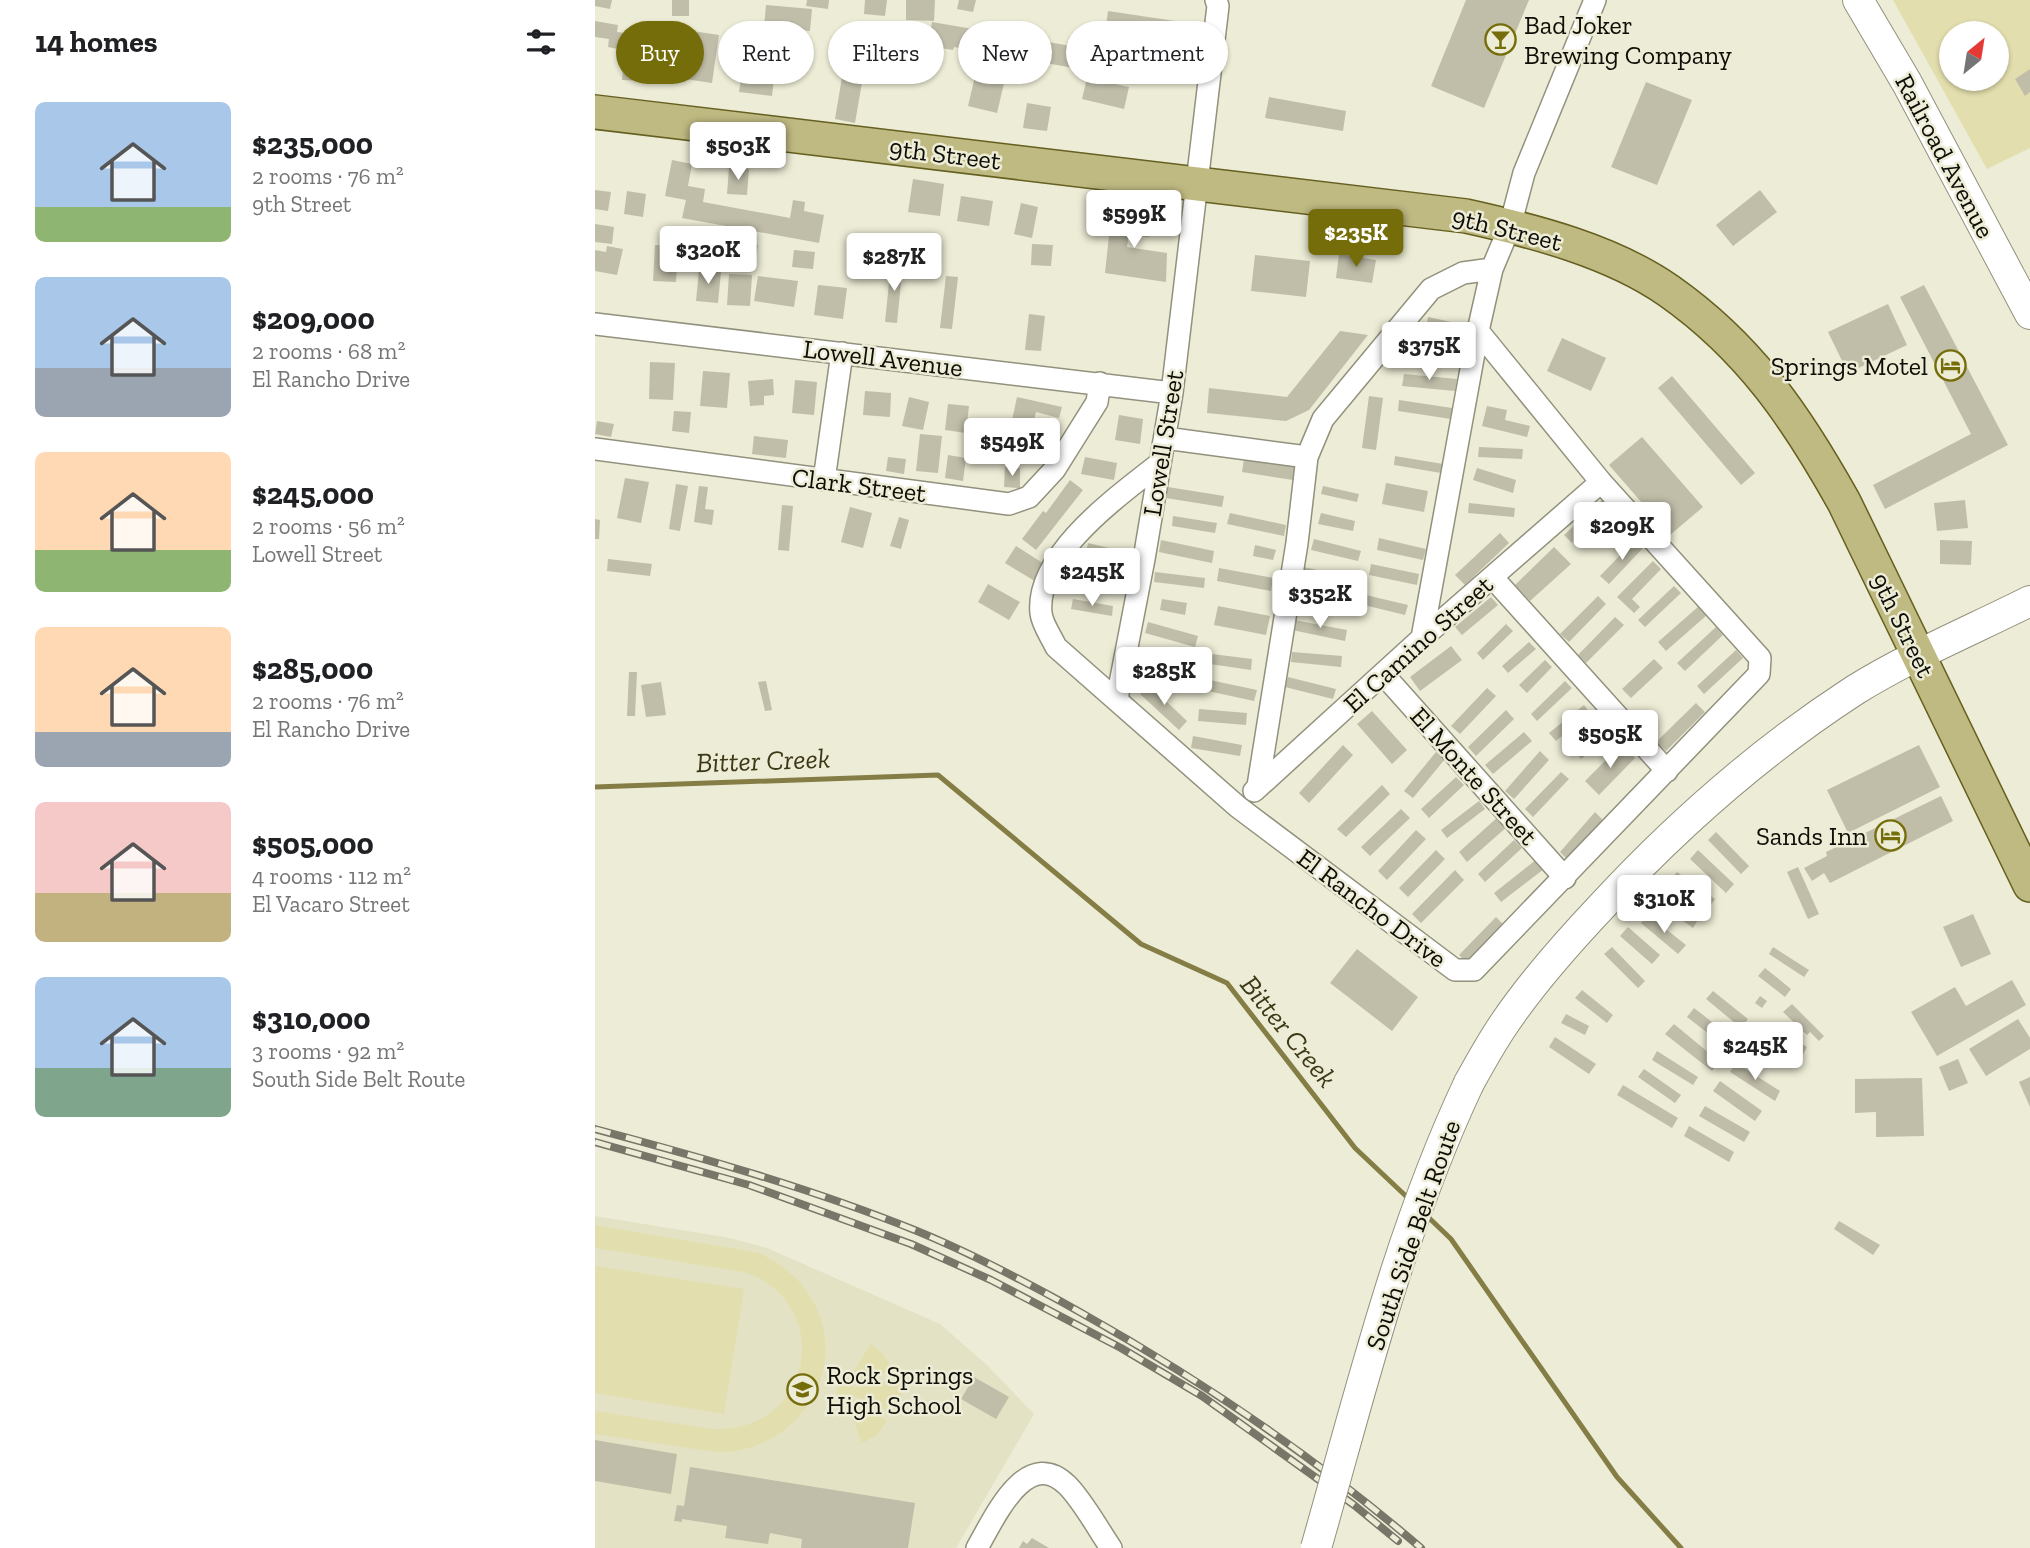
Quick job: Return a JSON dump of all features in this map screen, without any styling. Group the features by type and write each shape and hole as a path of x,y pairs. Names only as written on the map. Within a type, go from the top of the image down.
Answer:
{"main road":[{"name":"Railroad Avenue","path":"1858,0 1907,83 2030,314"},
{"name":"9th Street","path":"595,112 1466,216 1555,239 1617,263 1668,290 1714,327 1751,364 1784,403 1813,447 1844,502 2030,886"},
{"path":"1918,656 2030,601"},
{"name":"South Side Belt Route","path":"1316,1548 1400,1257 1443,1137 1469,1083 1503,1025 1534,982 1621,885 1688,818 1790,734 1858,689 1918,656"}],"street":[{"name":"Lowell Street","path":"1117,699 1172,393 1218,6 1216,0"},
{"path":"1422,638 1478,331 1492,269 1510,226 1536,140 1595,0"},
{"path":"1258,786 1297,543 1307,457 1323,419 1431,289 1463,273 1492,269"},
{"name":"Lowell Avenue","path":"595,324 1172,393"},
{"name":"El Rancho Drive","path":"1160,463 1073,537 1052,568 1041,594 1041,615 1056,647 1238,807 1455,970 1474,970 1759,674 1760,658 1601,482 1478,331"},
{"path":"824,480 842,353"},
{"name":"Clark Street","path":"595,449 1009,504 1029,497 1055,469 1097,402 1100,383"},
{"path":"1165,438 1307,457"},
{"name":"El Camino Street","path":"1238,807 1422,638 1601,482"},
{"path":"1493,578 1667,771"},
{"name":"El Monte Street","path":"1383,674 1565,878"},
{"path":"977,1548 1000,1509 1018,1486 1028,1476 1041,1471 1053,1475 1067,1486 1111,1548"}],"shaded area":[{"path":"1893,0 2030,0 2030,148 1987,169 1944,91 2009,91 2009,21 1939,21 1939,83"},
{"name":"Rock Springs High School","path":"595,1216 730,1238 767,1248 940,1324 987,1365 1034,1414 956,1548 595,1548"},
{"path":"595,1225 759,1253 795,1278 805,1289 820,1316 825,1345 823,1372 812,1398 795,1420 773,1437 746,1448 716,1452 595,1434 595,1411 712,1429 746,1425 773,1411 791,1389 801,1364 801,1336 792,1310 773,1288 744,1272 595,1248"},
{"path":"595,1266 744,1289 724,1414 595,1393"},
{"path":"871,1344 884,1355 892,1370 854,1385 855,1388 900,1378 902,1397 896,1414 854,1396 852,1399 887,1421 877,1435 862,1443 847,1404 836,1404 838,1377 849,1379"}],"building":[{"path":"595,0 612,0 610,9 595,6"},
{"path":"672,0 689,0 689,16 672,16"},
{"path":"807,0 829,0 828,9 806,6"},
{"path":"865,0 887,0 885,16 864,14"},
{"path":"906,0 935,0 934,21 906,20"},
{"path":"959,0 976,0 973,12 957,9"},
{"path":"1466,0 1529,0 1484,108 1431,86"},
{"path":"766,5 812,9 811,21 765,21"},
{"path":"1108,11 1175,21 1107,21"},
{"path":"595,21 616,25 616,49 608,47 609,39 595,37"},
{"path":"944,24 958,26 958,48 954,47 953,50 944,49"},
{"path":"704,33 718,35 712,83 704,82"},
{"path":"1052,43 1066,45 1066,67 1052,64"},
{"path":"2030,69 2030,92 2025,96 2015,79"},
{"path":"1646,82 1692,100 1657,185 1611,167"},
{"path":"740,84 773,84 772,96 739,92"},
{"path":"841,84 862,84 855,123 835,119"},
{"path":"973,84 1004,84 997,113 968,106"},
{"path":"1086,84 1129,87 1124,109 1082,99"},
{"path":"1269,97 1346,111 1343,131 1265,118"},
{"path":"1027,103 1051,107 1047,131 1023,128"},
{"path":"672,160 692,164 688,186 705,189 703,202 790,218 793,200 805,202 804,211 824,215 819,243 682,218 686,200 665,196"},
{"path":"729,168 749,169 747,195 727,194"},
{"path":"913,179 944,184 940,216 908,212"},
{"path":"595,190 611,192 608,211 595,209"},
{"path":"1760,190 1777,212 1733,246 1716,225"},
{"path":"627,191 646,194 643,217 624,214"},
{"path":"961,196 993,201 989,226 957,221"},
{"path":"1021,203 1038,207 1032,238 1014,234"},
{"path":"1131,212 1152,212 1149,237 1129,235 1127,247 1167,253 1166,282 1105,273 1111,217 1131,218"},
{"path":"595,224 614,227 612,244 595,242"},
{"path":"683,237 719,240 718,256 696,255 695,259 681,258"},
{"path":"739,242 758,245 755,262 737,259"},
{"path":"1032,244 1053,245 1051,266 1031,265"},
{"path":"655,245 678,246 676,282 653,281"},
{"path":"607,246 623,249 617,275 595,271 595,250 606,252"},
{"path":"794,250 815,252 813,269 792,267"},
{"path":"1339,254 1376,260 1372,283 1336,278"},
{"path":"855,255 874,258 871,276 852,272"},
{"path":"1255,255 1310,261 1306,297 1251,291"},
{"path":"891,263 903,264 897,323 885,322"},
{"path":"699,270 721,272 718,303 696,301"},
{"path":"729,274 752,275 750,306 727,305"},
{"path":"758,276 798,281 794,307 754,301"},
{"path":"946,276 958,277 952,329 940,328"},
{"path":"818,285 847,288 843,319 814,315"},
{"name":"Springs Motel","path":"1924,285 2008,445 1885,509 1873,485 1971,434 1900,297"},
{"path":"1888,304 1907,345 1848,373 1828,332"},
{"path":"1029,314 1045,316 1041,351 1025,350"},
{"path":"1428,317 1456,323 1451,344 1424,338"},
{"path":"1340,331 1368,335 1309,410 1286,421 1207,413 1209,388 1287,397"},
{"path":"1562,338 1606,358 1591,391 1547,371"},
{"path":"650,362 675,363 673,400 649,399"},
{"path":"703,371 730,373 727,408 700,406"},
{"path":"1404,374 1457,379 1455,391 1402,386"},
{"path":"1672,376 1755,473 1741,485 1658,388"},
{"path":"773,379 774,395 764,396 764,405 750,406 748,381"},
{"path":"795,380 817,382 814,415 792,413"},
{"path":"865,391 891,393 890,417 863,415"},
{"path":"1369,396 1383,398 1376,450 1362,448"},
{"path":"909,397 929,402 923,430 902,426"},
{"path":"1017,397 1062,407 1059,418 1036,412 1031,435 1010,430"},
{"path":"1399,400 1452,408 1451,419 1398,411"},
{"path":"948,404 969,406 966,433 945,430"},
{"path":"1487,406 1507,410 1505,420 1530,426 1527,437 1482,426"},
{"path":"674,411 691,412 689,433 672,431"},
{"path":"1119,415 1143,419 1140,444 1115,440"},
{"path":"597,421 614,424 611,437 595,434"},
{"path":"920,434 942,436 938,473 916,471"},
{"path":"754,436 788,440 786,458 752,454"},
{"path":"1642,437 1703,507 1670,535 1609,465"},
{"path":"1007,441 1020,442 1020,465 1007,465"},
{"path":"1479,447 1523,449 1522,459 1478,457"},
{"path":"948,455 966,458 963,481 945,478"},
{"path":"1395,456 1443,464 1441,473 1394,465"},
{"path":"888,457 906,459 904,474 886,471"},
{"path":"1085,457 1117,463 1114,480 1081,474"},
{"path":"1244,459 1295,467 1293,480 1242,472"},
{"path":"1005,467 1020,468 1020,488 1004,487"},
{"path":"1477,468 1516,480 1513,493 1473,480"},
{"path":"625,478 649,482 641,523 617,518"},
{"path":"1070,480 1083,490 1036,550 1022,539 1043,511 1046,513"},
{"path":"1386,483 1428,491 1424,512 1382,504"},
{"path":"676,484 688,486 680,531 669,529"},
{"path":"699,486 708,487 705,509 714,510 712,525 694,522"},
{"path":"1323,486 1359,494 1357,502 1321,494"},
{"path":"1168,487 1224,496 1222,507 1166,498"},
{"path":"1603,499 1611,508 1572,543 1564,535"},
{"path":"1965,500 1968,528 1937,531 1934,503"},
{"path":"1469,503 1515,508 1514,517 1468,513"},
{"path":"782,505 793,506 789,551 778,550"},
{"path":"850,507 872,513 863,548 841,542"},
{"path":"1230,513 1286,525 1284,536 1227,524"},
{"path":"1321,513 1355,521 1353,531 1318,524"},
{"path":"1173,516 1217,523 1215,533 1172,526"},
{"path":"899,517 909,520 901,549 890,546"},
{"path":"595,519 600,520 599,539 595,539"},
{"path":"1500,533 1509,543 1465,585 1455,575"},
{"path":"1379,538 1426,549 1423,560 1377,550"},
{"path":"1314,539 1361,551 1358,561 1311,550"},
{"path":"1161,540 1214,551 1212,563 1159,552"},
{"path":"1635,540 1643,548 1609,584 1600,576"},
{"path":"1940,540 1972,541 1971,565 1940,564"},
{"path":"1088,543 1126,552 1123,562 1086,553"},
{"path":"1255,545 1276,550 1273,560 1253,556"},
{"path":"1016,546 1049,567 1038,583 1005,563"},
{"path":"1554,547 1571,564 1530,601 1515,585"},
{"path":"608,559 652,564 650,576 607,571"},
{"path":"1653,561 1661,569 1632,599 1640,607 1634,613 1617,597"},
{"path":"1371,564 1419,574 1417,585 1369,575"},
{"path":"1071,565 1123,583 1119,592 1068,575"},
{"path":"1303,567 1355,578 1352,590 1301,579"},
{"path":"1219,568 1273,578 1271,591 1217,581"},
{"path":"1155,572 1205,578 1204,588 1154,582"},
{"path":"988,584 1020,602 1009,620 978,602"},
{"path":"1674,586 1681,593 1645,627 1638,620"},
{"path":"1366,595 1408,605 1405,615 1364,605"},
{"path":"1598,596 1606,604 1569,642 1560,634"},
{"path":"1491,597 1498,605 1462,635 1455,627"},
{"path":"1073,599 1113,606 1112,616 1071,609"},
{"path":"1162,599 1187,603 1185,615 1160,610"},
{"path":"1218,606 1270,616 1266,635 1214,625"},
{"path":"1699,606 1707,615 1666,651 1658,642"},
{"path":"1615,617 1624,625 1586,663 1578,655"},
{"path":"1294,620 1347,630 1345,641 1292,630"},
{"path":"1148,622 1198,636 1195,647 1145,633"},
{"path":"1506,624 1513,631 1483,660 1477,653"},
{"path":"1716,627 1723,635 1685,671 1677,663"},
{"path":"1529,642 1536,649 1508,673 1502,666"},
{"path":"1451,646 1462,660 1420,691 1410,677"},
{"path":"1736,650 1743,658 1704,694 1697,686"},
{"path":"1141,651 1182,661 1179,673 1138,663"},
{"path":"1292,652 1342,656 1341,667 1291,662"},
{"path":"1212,654 1252,659 1251,670 1210,664"},
{"path":"1654,659 1663,668 1631,698 1622,689"},
{"path":"1545,660 1552,667 1527,693 1519,685"},
{"path":"629,672 637,672 635,716 627,716"},
{"path":"1288,677 1336,689 1333,699 1285,687"},
{"path":"1205,679 1257,690 1254,701 1203,690"},
{"path":"766,681 772,710 765,711 758,682"},
{"path":"1565,681 1572,688 1537,721 1531,714"},
{"path":"661,682 666,715 646,717 641,685"},
{"path":"1149,685 1187,721 1179,730 1140,694"},
{"path":"1487,688 1496,696 1460,734 1451,726"},
{"path":"1696,703 1705,712 1666,751 1656,742"},
{"path":"1584,705 1590,713 1556,741 1549,733"},
{"path":"1199,709 1247,713 1246,725 1198,721"},
{"path":"1506,710 1514,719 1476,756 1468,747"},
{"path":"1372,711 1407,750 1392,764 1357,724"},
{"path":"1608,722 1616,730 1581,759 1574,750"},
{"path":"1524,732 1532,741 1493,774 1485,765"},
{"path":"1193,736 1242,745 1240,756 1191,748"},
{"path":"1622,744 1635,758 1599,795 1585,781"},
{"path":"1343,745 1353,755 1309,803 1299,793"},
{"path":"1919,745 1940,787 1848,833 1827,790"},
{"path":"1540,751 1549,760 1514,799 1505,791"},
{"path":"1436,752 1445,759 1413,798 1404,791"},
{"path":"1561,772 1569,779 1533,817 1525,809"},
{"path":"1456,777 1464,785 1429,818 1421,809"},
{"path":"1382,785 1390,794 1346,837 1337,829"},
{"name":"Sands Inn","path":"1941,796 1953,821 1830,883 1824,873 1812,881 1804,868 1827,856 1826,852"},
{"path":"1479,801 1485,809 1447,838 1441,830"},
{"path":"1401,809 1410,818 1370,856 1361,847"},
{"path":"1595,812 1604,821 1569,861 1560,852"},
{"path":"1499,816 1508,826 1467,862 1459,852"},
{"path":"1416,830 1426,839 1387,880 1378,871"},
{"path":"1716,832 1749,866 1741,874 1708,840"},
{"path":"1514,840 1522,848 1485,882 1478,874"},
{"path":"1436,850 1445,859 1408,897 1399,888"},
{"path":"1698,850 1734,884 1726,893 1690,859"},
{"path":"1537,859 1544,869 1501,902 1494,893"},
{"path":"1798,867 1819,914 1808,919 1787,872"},
{"path":"1455,870 1464,880 1421,923 1412,914"},
{"path":"1677,872 1715,899 1710,906 1672,878"},
{"path":"1660,891 1699,918 1693,928 1654,900"},
{"path":"1973,914 1991,954 1961,967 1943,927"},
{"path":"1648,915 1686,945 1678,954 1641,923"},
{"path":"1496,917 1505,926 1467,963 1459,955"},
{"path":"1628,927 1660,955 1652,964 1620,936"},
{"path":"1612,947 1645,981 1638,988 1604,954"},
{"path":"1773,947 1809,970 1804,977 1769,954"},
{"path":"1357,949 1418,997 1392,1031 1330,983"},
{"path":"1765,968 1791,989 1785,997 1758,976"},
{"path":"2012,980 2026,1005 1937,1056 1911,1012 1955,987 1966,1006"},
{"path":"1582,990 1613,1015 1607,1023 1575,998"},
{"path":"1713,991 1748,1019 1741,1028 1706,999"},
{"path":"1760,996 1767,1001 1762,1008 1755,1003"},
{"path":"1792,1004 1824,1036 1819,1041 1810,1032 1807,1035 1783,1012"},
{"path":"1694,1008 1734,1039 1727,1048 1687,1017"},
{"path":"1566,1014 1589,1026 1585,1035 1561,1023"},
{"path":"2018,1019 2030,1038 2030,1049 1986,1076 1969,1049"},
{"path":"1674,1024 1720,1062 1712,1071 1665,1034"},
{"path":"1768,1024 1807,1047 1801,1058 1762,1035"},
{"path":"1555,1037 1596,1064 1589,1074 1549,1047"},
{"path":"1657,1051 1698,1077 1693,1085 1652,1060"},
{"path":"1958,1059 1968,1083 1949,1091 1939,1067"},
{"path":"1736,1063 1780,1091 1775,1101 1730,1072"},
{"path":"1644,1069 1681,1095 1675,1103 1638,1077"},
{"path":"2030,1077 2030,1107 2019,1082"},
{"path":"1922,1078 1924,1136 1876,1137 1876,1112 1855,1113 1855,1079"},
{"path":"1720,1081 1762,1111 1755,1121 1713,1091"},
{"path":"1623,1085 1678,1118 1672,1128 1617,1095"},
{"path":"1705,1106 1750,1132 1744,1142 1699,1116"},
{"path":"1689,1126 1734,1152 1729,1162 1684,1136"},
{"path":"1839,1221 1880,1245 1873,1255 1834,1229"},
{"path":"974,1377 1009,1397 996,1419 961,1399"},
{"path":"595,1440 677,1454 671,1494 595,1481"},
{"path":"690,1467 915,1503 908,1548 801,1548 802,1539 770,1533 768,1544 725,1538 727,1526 682,1519 682,1522 674,1521 677,1505 684,1506"},
{"path":"1032,1538 1049,1548 1019,1548 1023,1541 1027,1544"}],"waterway":[{"name":"Bitter Creek","path":"595,787 938,775 1141,944 1227,983 1355,1148 1409,1199"},
{"name":"Bitter Creek","path":"1426,1215 1451,1239 1617,1477 1681,1548"}],"railway":[{"path":"595,1129 838,1201 917,1231 999,1269 1124,1337 1212,1392 1340,1482 1421,1548"},
{"path":"595,1142 749,1185 911,1244 991,1280 1121,1348 1202,1396 1354,1505 1398,1541"}],"place":[{"name":"Bad Joker Brewing Company","path":"1501,40"},
{"name":"Springs Motel","path":"1951,366"},
{"name":"Sands Inn","path":"1890,836"},
{"name":"Rock Springs High School","path":"803,1390"}]}
